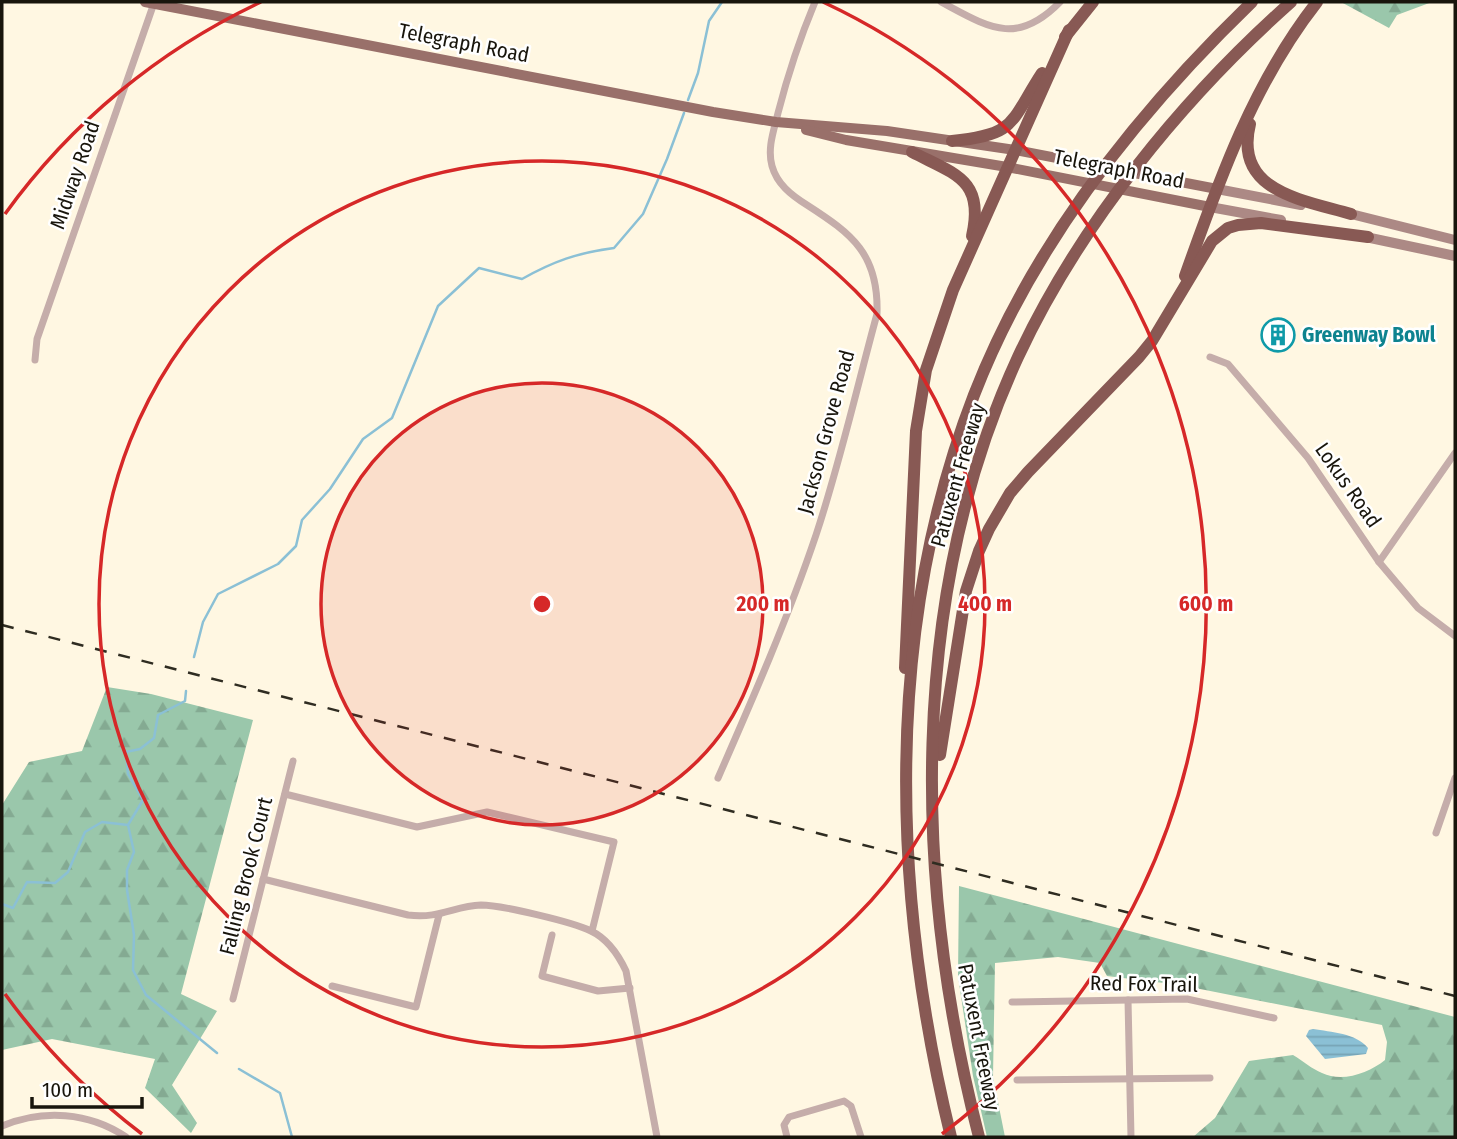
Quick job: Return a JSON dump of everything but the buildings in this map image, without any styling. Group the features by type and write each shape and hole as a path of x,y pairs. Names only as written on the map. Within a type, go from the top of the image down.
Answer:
{"highway":[{"path":"952,141 992,135 1010,124 1069,30 1093,2"},
{"name":"Patuxent Freeway","path":"951,1137 928,1024 911,904 906,784 910,697 921,597 929,548 955,447 975,394 1016,305 1082,199 1113,156 1190,65 1252,2"},
{"name":"Patuxent Freeway","path":"979,1137 954,1020 939,911 933,819 934,721 940,646 955,552 970,489 999,404 1023,347 1059,281 1142,161 1210,82 1291,2"},
{"path":"1170,311 1217,189 1259,96 1291,38 1317,2"},
{"path":"906,784 903,697 916,431 921,391 933,342 967,257 1069,30"},
{"path":"1259,96 1247,134 1247,154 1256,174 1275,190 1352,214"},
{"path":"912,152 954,172 967,183 972,192 976,214 967,257"},
{"path":"933,819 962,614 979,551 1010,493 1045,453 1124,376 1152,341 1212,241 1228,228 1261,223 1368,237"}],"main road":[{"name":"Telegraph Road","path":"150,3 776,122 846,140 1007,167 1210,206 1455,256"},
{"name":"Telegraph Road","path":"776,122 887,131 1015,149 1352,214 1455,240"}],"street":[{"path":"776,122 793,58 815,2"},
{"path":"941,2 981,24 1007,30 1034,23 1059,2"},
{"name":"Midway Road","path":"36,360 37,338 150,3"},
{"name":"Jackson Grove Road","path":"718,778 768,665 815,537 834,479 877,314 873,272 856,242 833,222 791,194 776,175 772,165 771,146 776,122"},
{"name":"Lokus Road","path":"1210,357 1228,364 1308,458 1379,562 1418,608 1455,636"},
{"path":"1379,562 1455,453"},
{"name":"Falling Brook Court","path":"233,999 293,761"},
{"path":"1436,833 1455,778"},
{"path":"285,794 417,827 471,814 496,812 614,842 592,931"},
{"path":"263,879 425,918 471,906 494,906 592,931 616,952 626,971 657,1137"},
{"path":"331,986 416,1007 439,915"},
{"path":"552,935 542,976 598,991 630,988"},
{"name":"Red Fox Trail","path":"1012,1002 1187,999 1274,1018"},
{"path":"1128,1000 1131,1137"},
{"path":"1017,1080 1210,1078"},
{"path":"787,1137 785,1125 789,1117 844,1101 851,1106 861,1137"},
{"path":"2,1126 30,1117 71,1116 102,1124 126,1137"}],"green space":[{"path":"1341,2 1432,2 1397,15 1389,28"},
{"path":"107,687 151,694 253,720 181,994 217,1011 172,1085 197,1123 191,1133 145,1088 155,1059 52,1039 2,1050 2,805 29,762 82,751"},
{"path":"959,886 1455,1017 1455,1137 1193,1137 1215,1118 1249,1061 1293,1055 1330,1076 1355,1075 1385,1060 1387,1042 1382,1025 1180,985 1107,976 1100,963 1058,957 995,963 993,1077 1005,1137 987,1137 973,1076 958,976"}],"water":[{"path":"1309,1030 1357,1039 1368,1048 1366,1054 1325,1059 1306,1036"}],"waterway":[{"path":"688,100 698,73 709,21 722,2"},
{"path":"194,657 203,622 218,594 278,564 296,546 302,520 330,489 363,439 392,418 438,306 479,268 522,279 566,259 614,248 643,214 684,113"},
{"path":"186,691 185,701 158,715 154,738 140,749 126,752 128,774 143,800 128,825 134,852 127,870 127,890 134,935 133,970 146,995 217,1053"},
{"path":"2,904 13,908 27,882 55,883 68,872 85,832 102,822 128,825"},
{"path":"239,1069 280,1093 292,1137"}],"railway":[{"path":"2,625 1455,996"}],"place":[{"name":"Greenway Bowl","path":"1278,335"}]}
